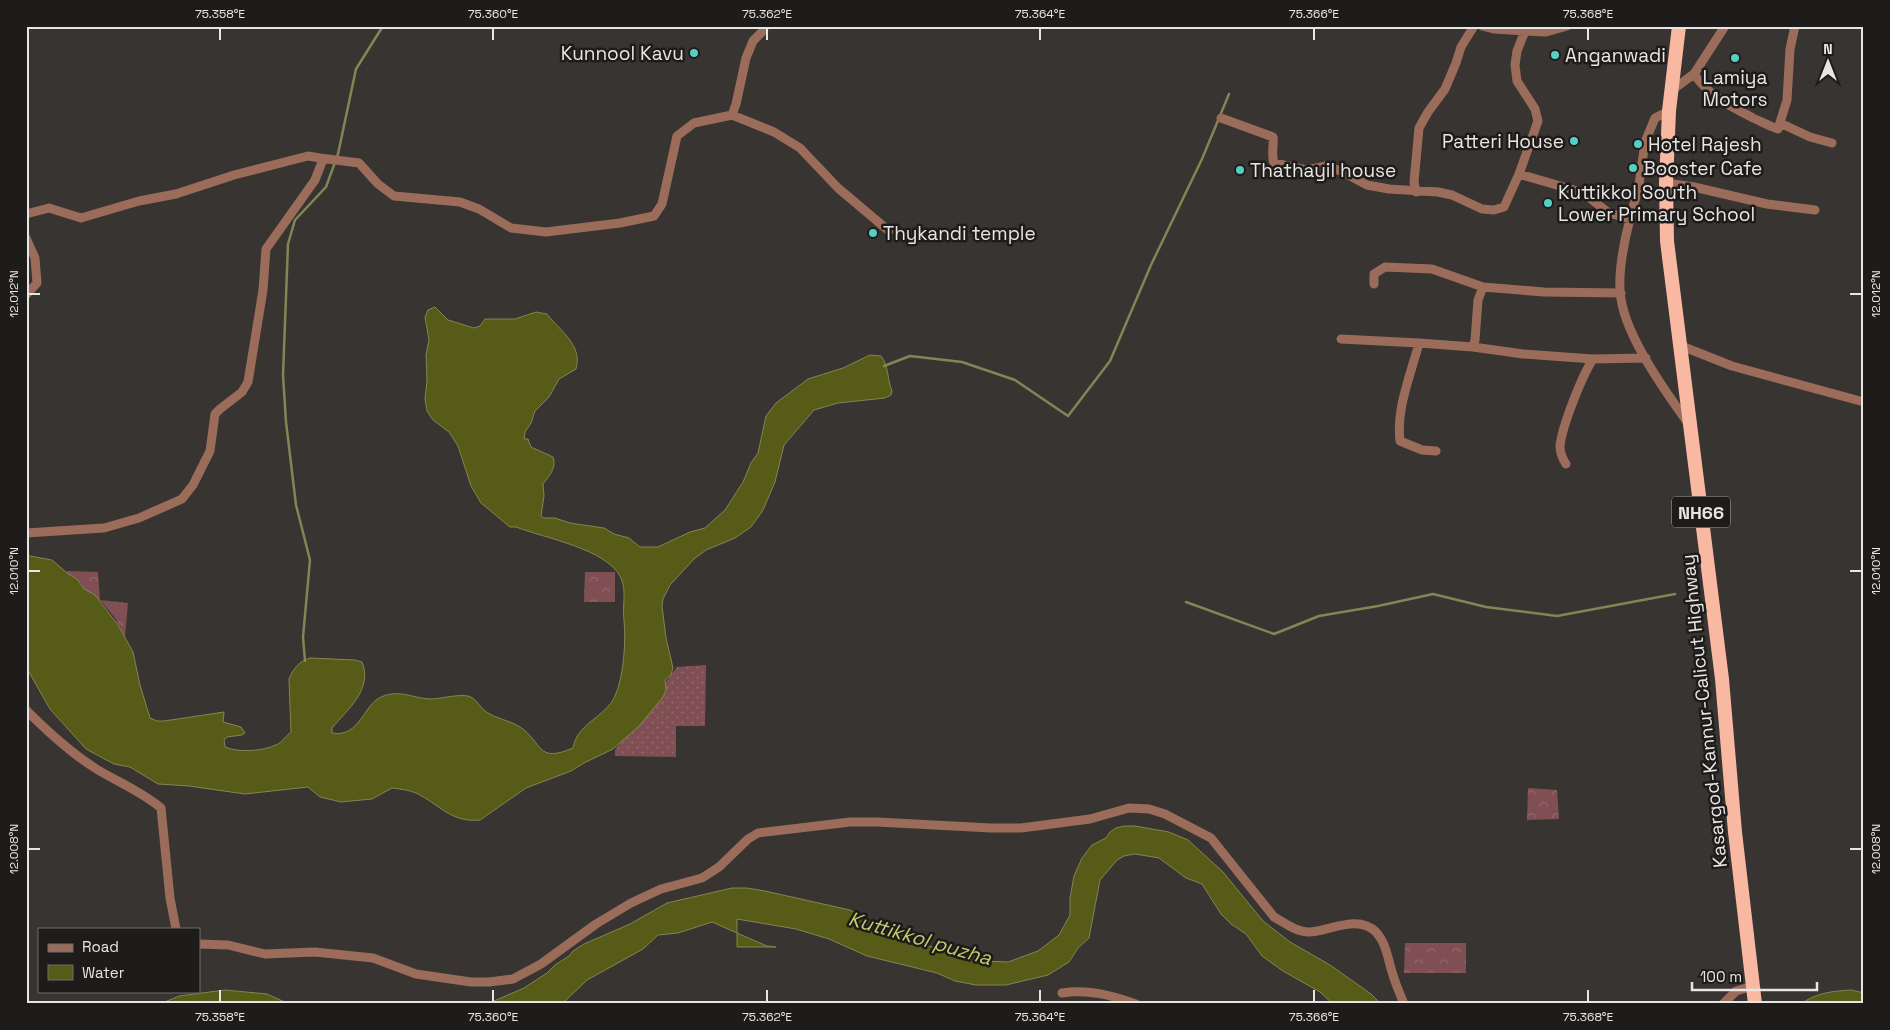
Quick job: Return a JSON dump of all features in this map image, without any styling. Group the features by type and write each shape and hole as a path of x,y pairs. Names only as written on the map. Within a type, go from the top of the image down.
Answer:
{"highway":[{"name":"Kasargod-Kannur-Calicut Highway","path":"1679,26 1669,111 1666,182 1668,241 1679,345 1722,679 1735,832 1754,996"}],"street":[{"path":"732,115 746,58 753,41 763,31 765,26"},
{"path":"1416,192 1414,182 1419,128 1445,89 1461,47 1474,26"},
{"path":"1482,26 1494,29 1546,32 1567,26"},
{"path":"1672,90 1694,74 1726,26"},
{"path":"1694,74 1700,84 1728,106 1778,129 1787,100 1790,49 1795,26"},
{"path":"1221,118 1273,137 1272,157 1274,163 1307,170 1326,166 1341,171 1367,185 1416,192 1438,192 1452,195 1482,209 1494,210 1504,207 1520,174 1538,121 1535,109 1517,81 1515,65 1517,52 1525,31"},
{"path":"1669,111 1655,118 1645,142 1639,185 1623,252 1621,299 1631,332 1669,396 1690,425"},
{"path":"26,214 49,208 81,218 139,201 176,194 234,175 308,156 359,164 378,184 394,196 460,202 479,209 511,228 546,232 620,223 654,216 662,204 677,136 694,123 732,115 774,132 800,148 838,188 889,231"},
{"path":"1780,124 1810,137 1832,143"},
{"path":"26,533 104,528 152,513 182,499 193,485 210,451 216,414 242,392 248,382 263,290 266,248 315,180 322,166 323,159"},
{"path":"1520,174 1574,190 1587,196 1609,213 1630,219"},
{"path":"1666,182 1694,186 1767,204 1816,210"},
{"path":"26,238 35,258 37,282 26,295"},
{"path":"1374,284 1374,274 1385,267 1432,269 1483,287 1544,292 1621,293"},
{"path":"1473,347 1476,340 1478,300 1483,287"},
{"path":"1341,339 1473,347 1524,354 1594,359 1646,358"},
{"path":"1419,343 1400,419 1400,441 1422,450 1436,451"},
{"path":"1679,345 1732,366 1864,402"},
{"path":"1566,464 1561,456 1562,435 1585,373 1594,359"},
{"path":"26,710 79,757 134,789 161,808 170,898 176,928"},
{"path":"200,944 228,946 265,954 315,952 373,958 416,974 470,982 513,979 541,964 596,924 631,903 661,889 702,878 719,867 748,839 758,833 850,822 1022,828 1090,819 1129,808 1139,808 1165,814 1211,838 1274,917 1292,928 1309,932 1351,924 1361,924 1376,932 1388,953 1392,975 1404,1004"},
{"path":"1723,1004 1736,992 1754,996"},
{"path":"1062,993 1107,994 1136,1004"}],"green space":[{"path":"67,571 98,572 100,600 84,589 77,579 67,573"},
{"path":"585,572 615,572 615,602 584,602"},
{"path":"100,600 128,603 125,637 115,618"},
{"path":"706,665 705,726 676,726 676,757 615,756 615,750 677,667"},
{"path":"1528,788 1557,790 1559,819 1527,820"},
{"path":"1405,943 1466,943 1466,973 1404,973"}],"water":[{"path":"435,307 448,320 474,328 480,326 485,319 515,319 536,312 547,314 564,333 576,353 576,369 559,379 549,397 535,411 531,423 525,432 524,439 528,439 531,447 553,457 554,461 552,472 543,484 544,496 541,516 604,528 614,534 629,538 640,547 658,547 690,532 705,528 725,510 743,482 751,463 758,453 766,416 776,403 808,379 843,368 870,355 881,356 884,360 892,391 891,395 885,398 838,403 814,410 784,445 775,482 763,510 751,527 735,538 706,550 694,559 670,585 663,599 662,606 666,638 673,668 671,675 665,680 666,690 663,697 640,725 613,749 571,771 526,788 480,820 461,819 416,793 392,788 372,799 341,802 320,797 308,787 245,794 189,786 158,784 130,767 114,764 86,749 50,709 26,667 26,554 52,560 77,579 84,589 95,595 118,625 133,652 150,718 164,721 224,712 223,722 241,727 245,733 227,737 224,740 225,747 231,749 258,750 271,747 280,743 291,732 289,679 297,666 310,658 355,660 362,662 365,672 362,690 332,728 332,733 349,731 375,701 388,695 400,694 430,699 468,696 473,698 489,714 520,727 541,749 552,754 573,748 576,739 585,726 610,704 618,688 624,658 624,593 621,578 614,568 603,559 574,546 516,527 510,527 481,503 471,486 458,446 449,432 433,420 427,411 425,399 427,380 426,355 429,340 425,317 428,310"},
{"path":"1135,826 1169,832 1188,840 1223,872 1263,921 1290,942 1330,965 1371,994 1381,1004 1333,1004 1320,992 1283,971 1262,956 1246,934 1231,924 1221,914 1202,884 1186,878 1159,858 1135,854 1124,856 1117,860 1100,880 1089,938 1078,948 1069,962 1048,975 1006,985 976,985 955,981 937,973 867,956 829,939 796,929 737,919 737,933 712,922 678,933 658,935 643,949 587,980 562,1004 487,1004 524,988 547,973 584,944 630,924 667,903 732,888 765,891 850,910 864,917 883,931 903,935 919,944 971,955 985,961 1008,962 1038,951 1059,935 1070,915 1070,898 1074,876 1082,858 1092,845 1106,838 1116,828"},
{"path":"737,933 767,946 776,947 737,947"},
{"path":"225,990 267,994 289,1004 160,1004 179,996"},
{"path":"1851,990 1864,993 1864,1004 1801,1004 1818,995"}],"waterway":[{"path":"305,661 303,637 310,560 296,505 286,422 283,375 288,244 295,220 326,187 338,154 356,69 383,26"},
{"path":"884,366 910,356 962,362 1015,380 1068,416 1110,361 1151,265 1202,159 1229,94"},
{"path":"1186,602 1274,634 1319,616 1433,594 1486,607 1557,616 1675,594"}],"place":[{"name":"Kunnool Kavu","path":"694,53"},
{"name":"Anganwadi","path":"1555,55"},
{"name":"Lamiya Motors","path":"1735,58"},
{"name":"Patteri House","path":"1574,141"},
{"name":"Hotel Rajesh","path":"1638,144"},
{"name":"Booster Cafe","path":"1633,168"},
{"name":"Thathayil house","path":"1240,170"},
{"name":"Kuttikkol South Lower Primary School","path":"1548,203"},
{"name":"Thykandi temple","path":"873,233"}],"water label":[{"name":"Kuttikkol puzha","path":"920,938"}]}
